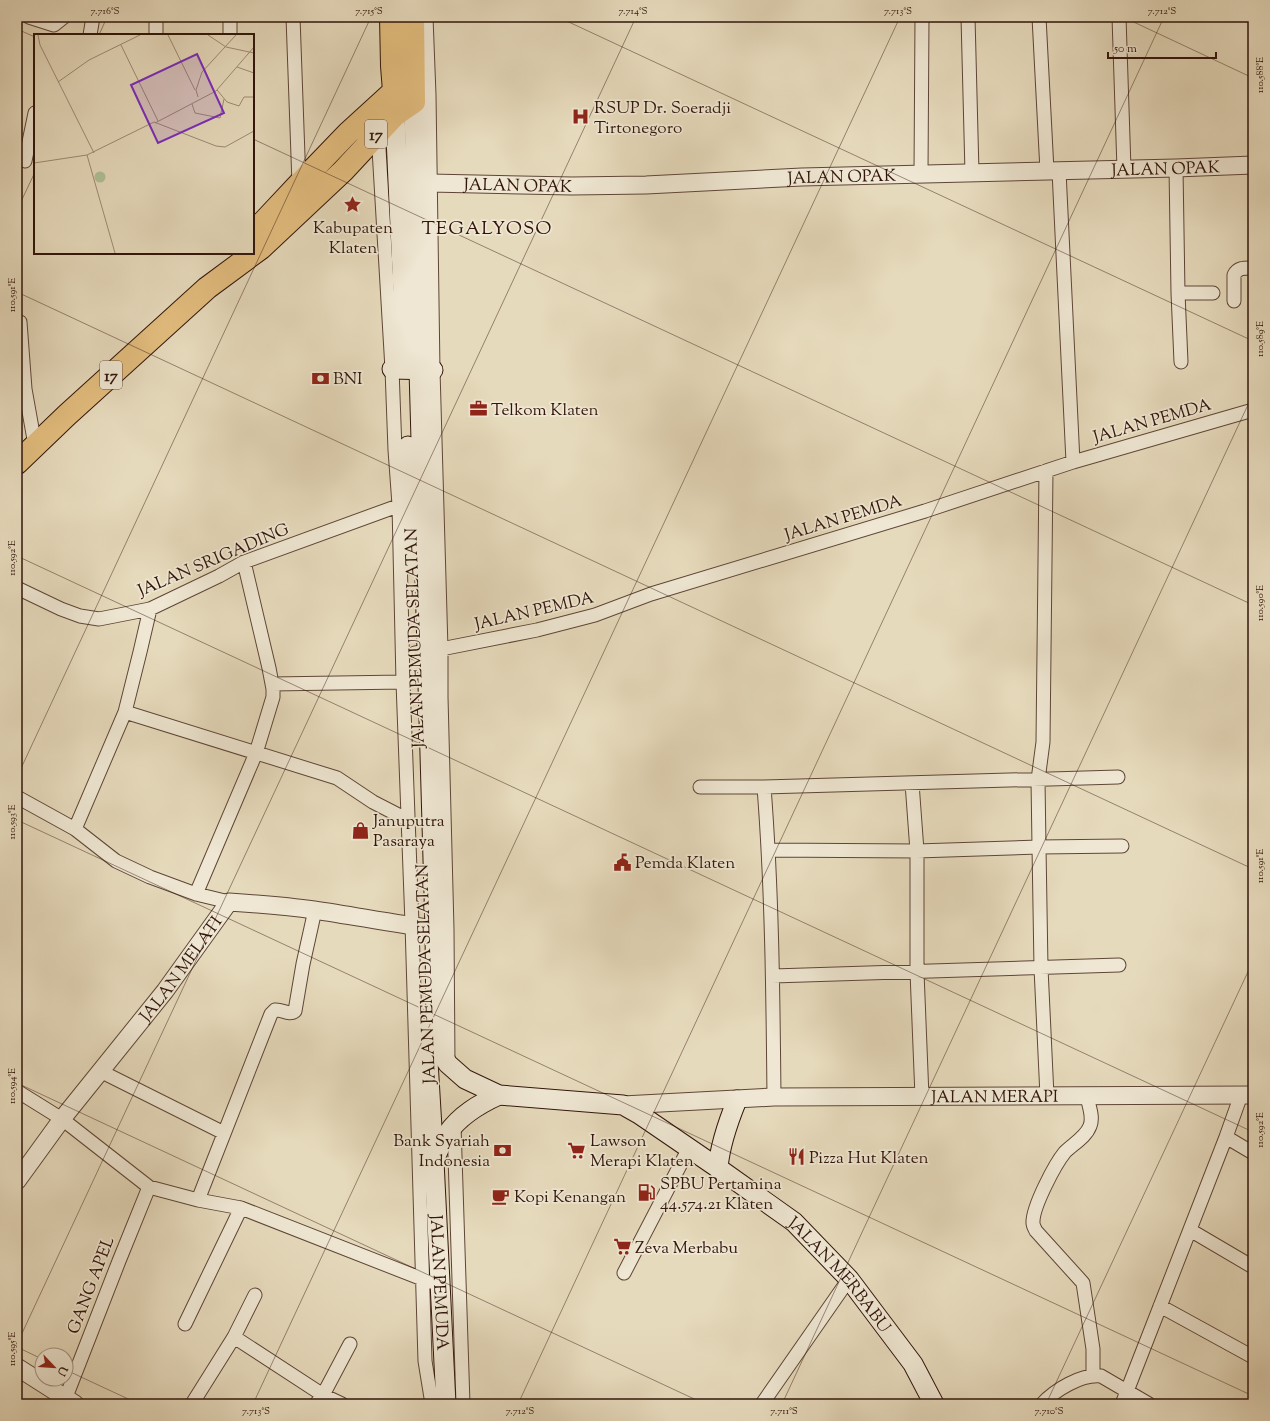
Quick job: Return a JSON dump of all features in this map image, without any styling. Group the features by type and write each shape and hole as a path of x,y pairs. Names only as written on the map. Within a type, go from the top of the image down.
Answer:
{"highway":[{"name":"17","path":"391,17 395,115"},
{"path":"413,17 414,102"},
{"name":"17","path":"254,253 343,171 394,91 413,80"},
{"name":"17","path":"254,232 298,184 369,128 395,115 414,102"},
{"name":"17","path":"207,288 235,254"},
{"name":"17","path":"17,463 207,288 253,254"}],"main road":[{"name":"JALAN PEMUDA SELATAN","path":"414,102 414,184 417,304 412,370 410,502 428,651 423,928 426,1041 434,1161"},
{"name":"JALAN PEMUDA SELATAN","path":"395,115 414,184"},
{"name":"JALAN PEMUDA SELATAN","path":"423,928 436,1039 440,1052 448,1064"},
{"path":"448,1064 464,1079 499,1095"},
{"path":"434,1161 447,1134 454,1125 466,1113 478,1105 499,1095"},
{"name":"JALAN MERBABU","path":"499,1095 622,1105 639,1114 718,1168 794,1222 849,1279 913,1364 934,1404"},
{"path":"718,1168 719,1153 724,1134 737,1100"},
{"name":"JALAN PEMUDA","path":"434,1161 446,1404"}],"street":[{"path":"29,17 56,26"},
{"path":"90,34 93,17"},
{"path":"156,17 156,34"},
{"path":"230,17 230,34"},
{"path":"293,17 298,184"},
{"path":"412,370 417,304 414,184 426,17"},
{"path":"921,174 922,17"},
{"path":"968,17 972,173"},
{"path":"1039,17 1053,171 1073,462"},
{"path":"1119,17 1124,169"},
{"path":"26,162 34,118"},
{"path":"369,128 412,370 428,651 428,698 447,929 448,1064"},
{"name":"JALAN OPAK","path":"414,184 590,186 646,185 802,176 1253,165"},
{"path":"1176,168 1181,362"},
{"path":"1234,301 1234,275 1236,272 1244,268 1253,268"},
{"path":"1178,292 1213,293"},
{"path":"20,322 25,388 35,445"},
{"name":"JALAN PEMDA","path":"428,651 537,630 595,615 651,594 925,511 1073,462 1253,410"},
{"path":"1046,471 1043,742 1038,780 1041,968 1047,1096"},
{"path":"410,502 403,682 408,820 423,928 423,1280 425,1362 432,1404"},
{"name":"JALAN SRIGADING","path":"17,588 61,609 80,616 99,619 150,609 219,576 244,562 410,502"},
{"path":"196,894 256,753 271,708 273,697 272,684 244,562"},
{"path":"75,829 125,712 150,609"},
{"path":"272,684 403,682"},
{"path":"125,712 337,778 373,802 408,820"},
{"path":"700,787 764,787 1118,777"},
{"path":"912,783 917,851 917,972 922,1097"},
{"path":"764,787 769,850 773,976 774,1097"},
{"path":"17,798 75,829 116,861 150,877 196,894 229,902"},
{"path":"769,850 917,851 1122,846"},
{"name":"JALAN MELATI","path":"17,1181 62,1119 164,991 229,902 285,906 315,910 423,928"},
{"path":"198,1200 271,1014 275,1010 279,1009 289,1013 295,1010 315,910"},
{"path":"773,976 1120,965"},
{"path":"100,1071 224,1133"},
{"path":"17,1091 62,1119 149,1187 198,1200 241,1208 441,1287"},
{"path":"1087,1095 1092,1120 1090,1127 1086,1133 1065,1152 1054,1168 1034,1213 1033,1223 1036,1232 1083,1283 1094,1349 1093,1375"},
{"path":"1122,1404 1226,1137 1247,1095"},
{"name":"JALAN MERAPI","path":"622,1105 774,1097 1247,1095"},
{"path":"454,1125 463,1404"},
{"path":"1226,1137 1253,1153"},
{"path":"624,1273 689,1148"},
{"name":"GANG APEL","path":"68,1402 119,1261 149,1187"},
{"path":"185,1324 241,1208"},
{"path":"1190,1230 1253,1267"},
{"path":"762,1404 849,1279"},
{"path":"192,1404 234,1337 255,1295"},
{"path":"1160,1306 1253,1357"},
{"path":"234,1337 320,1399 342,1404"},
{"path":"320,1399 350,1344"},
{"path":"17,1367 68,1402"},
{"path":"1042,1404 1054,1393 1076,1381 1093,1375 1101,1376 1149,1404"}],"place":[{"name":"RSUP Dr. Soeradji Tirtonegoro","path":"581,117"},
{"name":"Kabupaten Klaten","path":"353,205"},
{"name":"BNI","path":"320,378"},
{"name":"Telkom Klaten","path":"478,409"},
{"name":"Januputra Pasaraya","path":"360,830"},
{"name":"Pemda Klaten","path":"622,862"},
{"name":"Bank Syariah Indonesia","path":"503,1150"},
{"name":"Lawson Merapi Klaten","path":"577,1150"},
{"name":"Pizza Hut Klaten","path":"796,1157"},
{"name":"SPBU Pertamina 44.574.21 Klaten","path":"647,1193"},
{"name":"Kopi Kenangan","path":"501,1196"},
{"name":"Zeva Merbabu","path":"622,1247"}],"district":[{"name":"TEGALYOSO","path":"487,227"}]}
